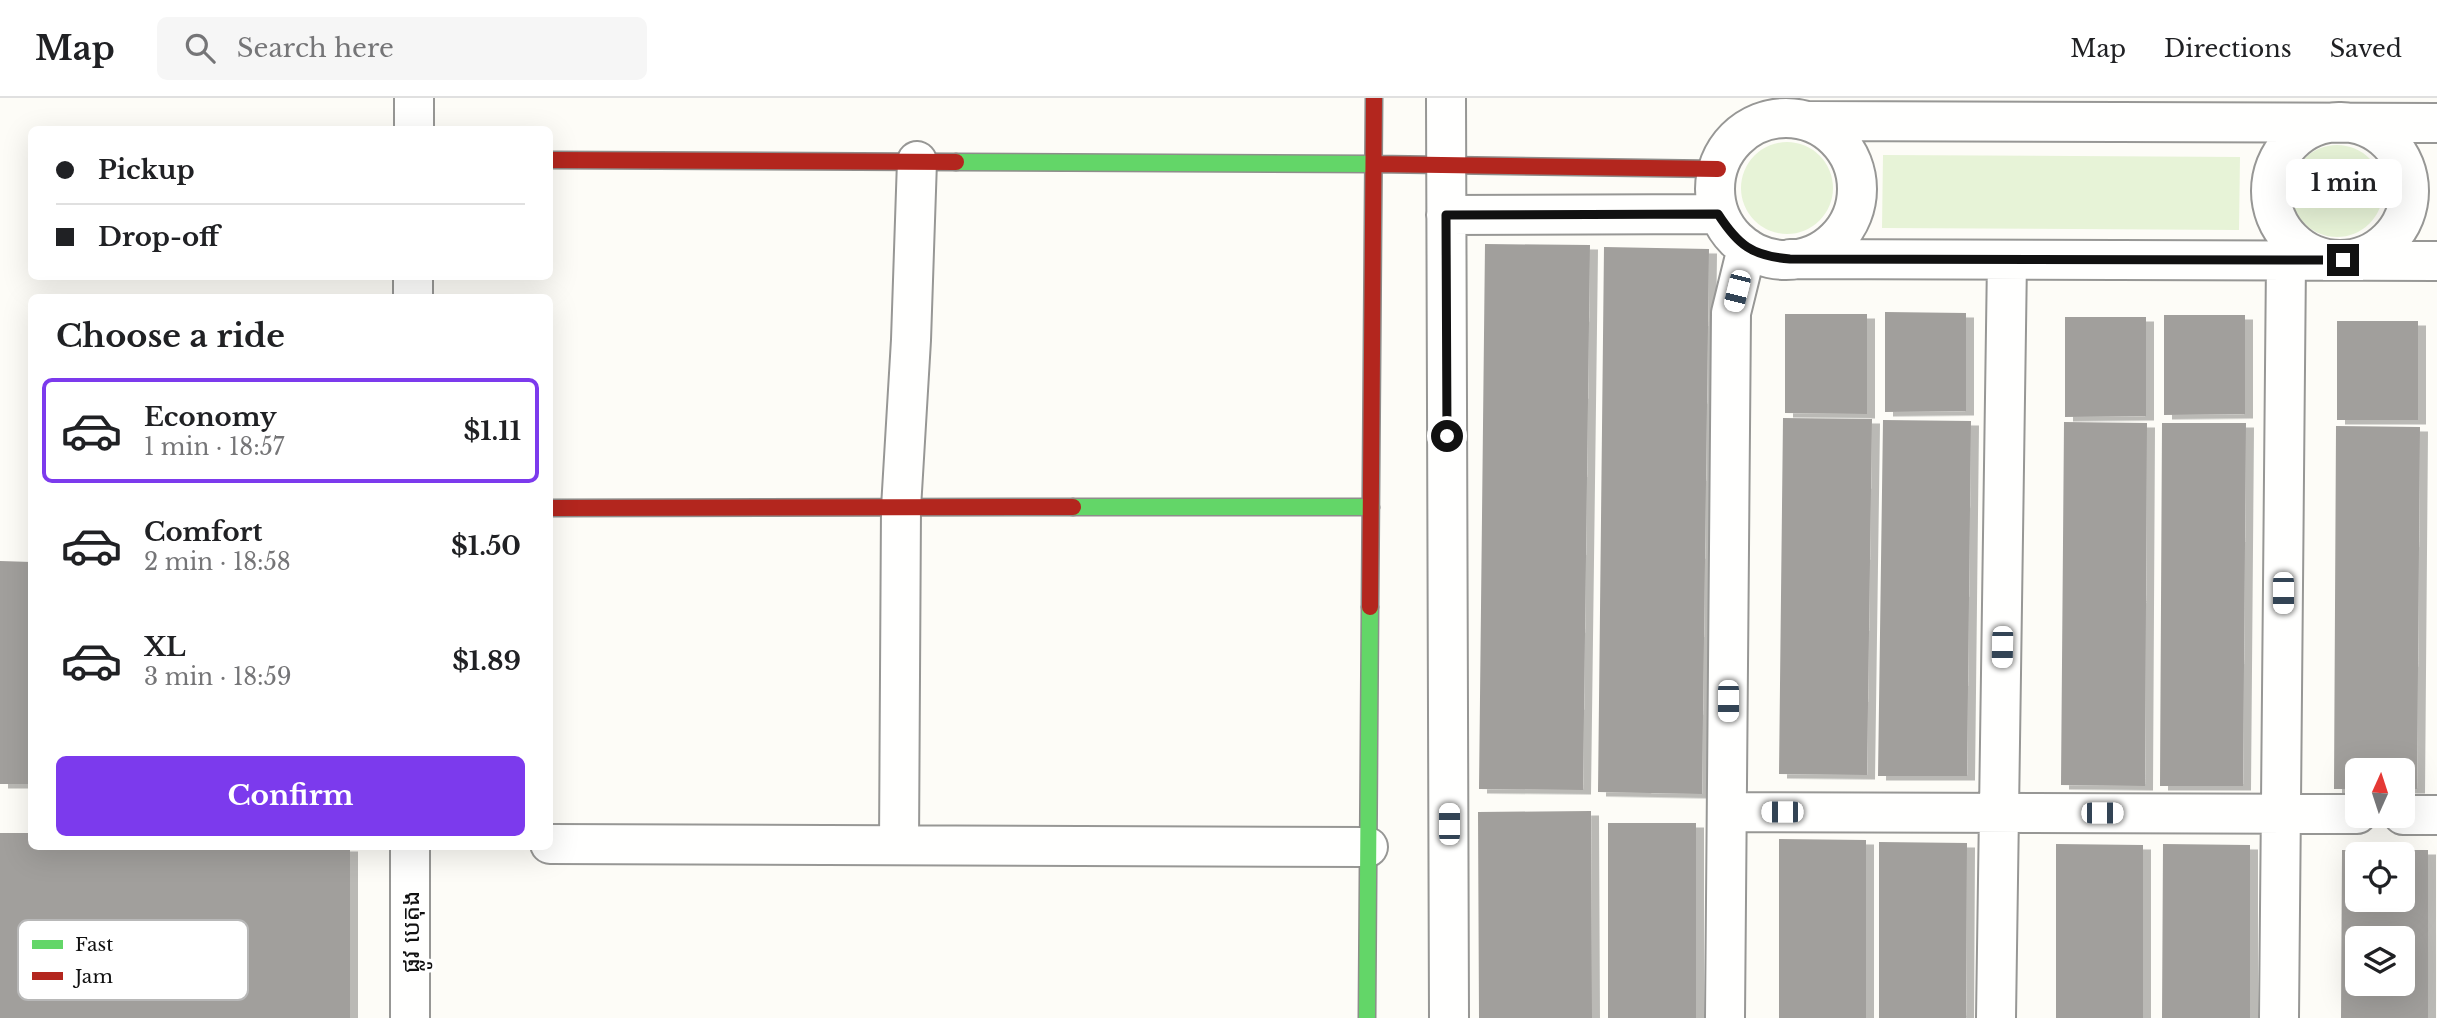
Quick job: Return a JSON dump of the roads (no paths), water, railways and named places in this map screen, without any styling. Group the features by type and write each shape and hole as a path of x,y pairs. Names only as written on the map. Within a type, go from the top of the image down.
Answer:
{"street":[{"path":"414,98 414,126"},
{"path":"1367,1018 1374,98"},
{"path":"1446,98 1450,1018"},
{"path":"2437,123 2338,110 2040,110 1808,121 1784,118 1762,122 1741,116 1717,169 1715,192 1718,214 1730,233 1747,248 1768,257 2437,261"},
{"path":"2338,110 2378,134 2395,148 2405,167 2410,189 2407,210 2398,230 2383,246 2364,256 2343,260 2319,257 2297,246 2281,228 2272,206 2271,182 2278,159 2293,140 2338,110"},
{"path":"1790,259 1814,254 1835,241 1849,221 1857,198 1856,173 1847,150 1830,132 1808,121"},
{"path":"553,160 1374,164 1717,169"},
{"path":"899,845 901,508 911,340 917,161"},
{"path":"1446,215 1718,214"},
{"path":"1725,1018 1731,313 1747,248"},
{"path":"1996,1018 2007,260"},
{"path":"2279,1018 2286,261"},
{"path":"553,508 1371,507"},
{"path":"1727,812 2345,814"},
{"path":"2415,814 2437,815"},
{"path":"553,844 1368,847"},
{"name":"ផ្លូវ បេតុង","path":"410,850 410,1018"}]}
